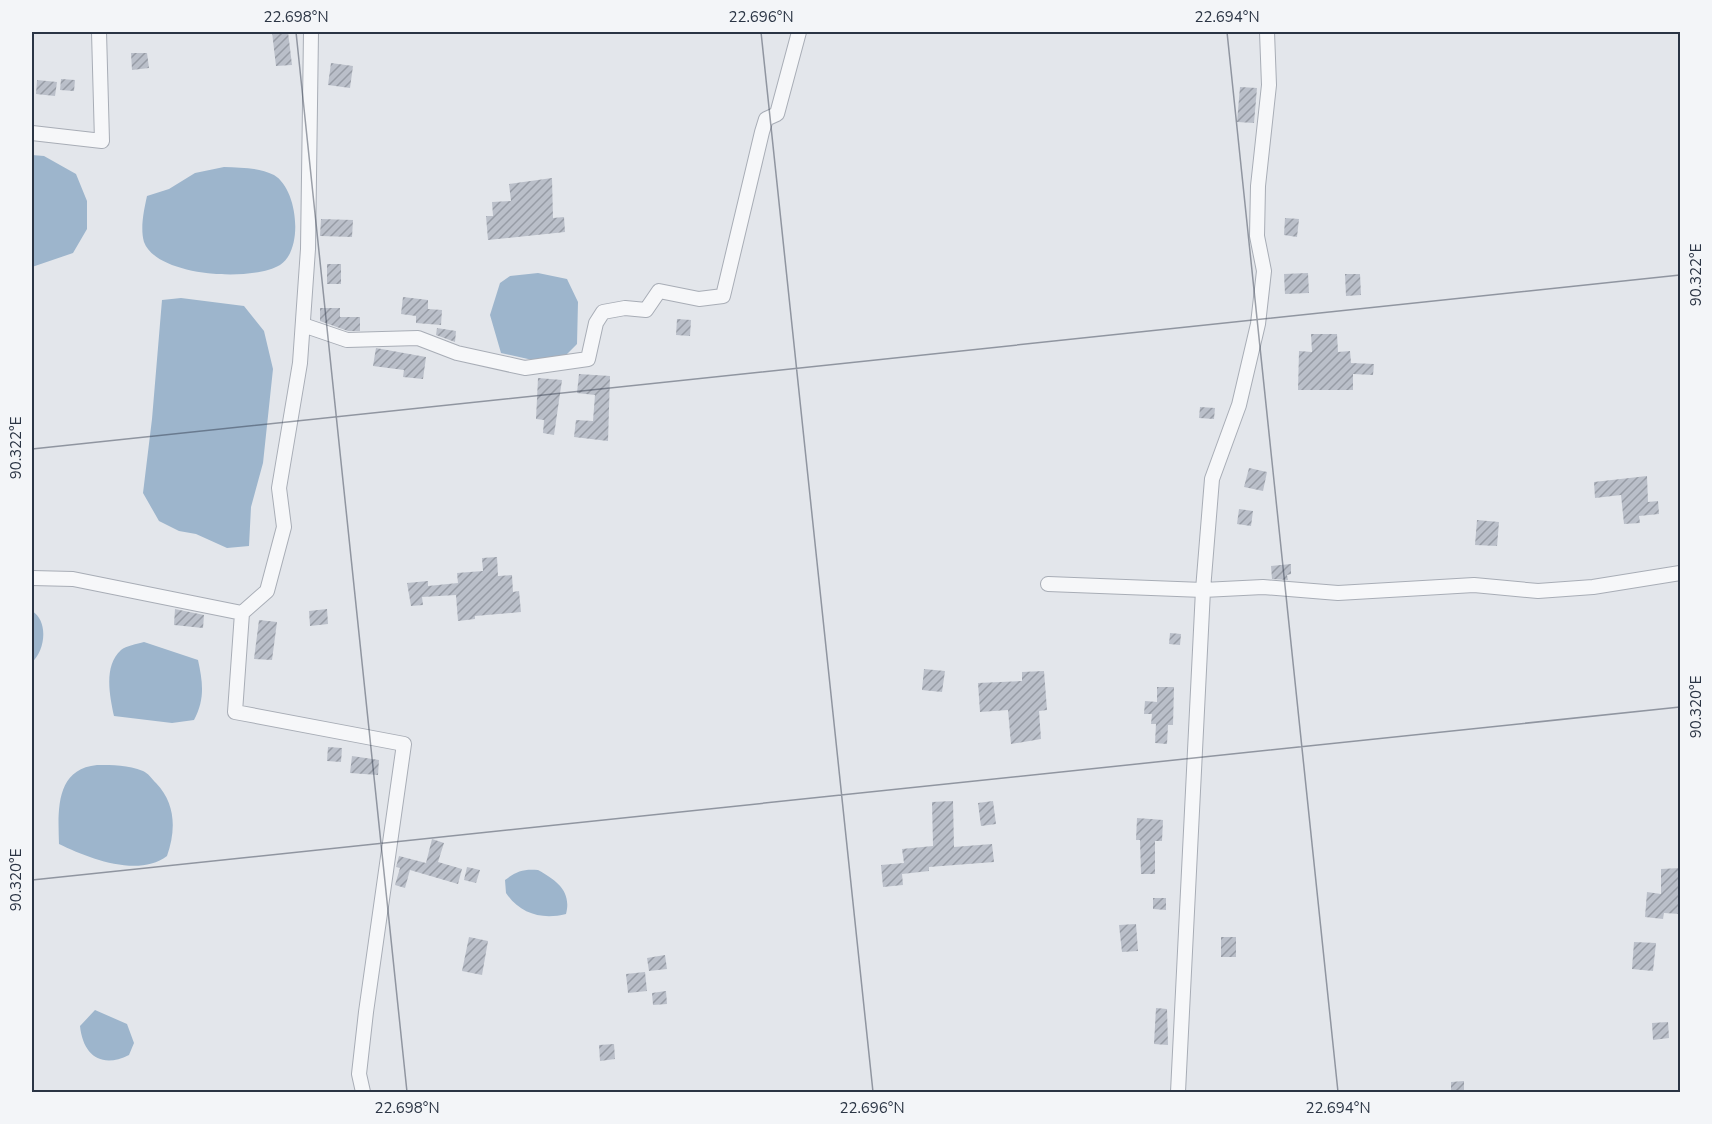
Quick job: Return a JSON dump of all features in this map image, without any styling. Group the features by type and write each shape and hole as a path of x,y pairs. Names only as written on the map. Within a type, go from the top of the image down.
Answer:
{"street":[{"path":"32,133 102,141 99,32"},
{"path":"311,32 311,168 303,325 300,363 279,488 284,527 267,591 242,613 235,712 404,744 366,1012 359,1074 363,1092"},
{"path":"303,325 346,340 418,338 457,353 525,368 588,359 596,322 603,312 625,308 646,310 659,291 699,299 723,296 762,132 766,119 777,114 799,32"},
{"path":"1178,1092 1203,590 1212,479 1239,405 1258,324 1264,271 1257,236 1258,186 1269,85 1267,32"},
{"path":"1048,584 1203,590 1263,587 1338,593 1474,585 1538,591 1593,587 1680,573"},
{"path":"32,578 73,579 242,613"}],"water":[{"path":"32,155 44,156 76,174 87,201 87,229 73,253 32,267"},
{"path":"224,167 250,168 268,172 282,182 293,206 295,220 293,247 288,257 280,265 267,270 249,274 228,274 185,269 167,263 152,254 143,237 142,225 147,196 169,189 195,173"},
{"path":"538,273 567,279 578,302 577,344 563,358 537,361 501,353 490,315 500,283 510,276"},
{"path":"181,298 244,306 264,331 273,369 263,463 251,507 249,546 227,548 196,534 179,531 159,521 143,493 162,300"},
{"path":"32,611 41,622 43,636 40,651 32,662"},
{"path":"144,642 198,660 202,691 194,720 172,723 114,716 109,682 112,664 121,650"},
{"path":"97,765 126,766 143,771 163,791 171,808 173,827 167,856 155,862 128,866 98,860 59,844 60,806 66,783 73,774 83,768"},
{"path":"538,870 556,882 565,893 566,914 540,916 532,914 518,906 506,893 505,880 509,877 520,871"},
{"path":"95,1010 127,1024 134,1043 129,1055 119,1059 102,1060 89,1052 80,1026"}],"building":[{"path":"272,32 288,32 292,65 276,66"},
{"path":"131,53 147,53 149,68 132,70"},
{"path":"331,63 353,66 350,88 328,85"},
{"path":"61,79 75,80 74,91 60,90"},
{"path":"37,80 57,82 55,96 36,94"},
{"path":"1240,87 1257,88 1254,123 1237,122"},
{"path":"552,178 553,218 564,217 565,232 488,240 486,216 493,216 492,202 511,201 509,184"},
{"path":"1285,218 1299,219 1297,237 1284,235"},
{"path":"321,219 353,220 352,237 320,236"},
{"path":"327,264 341,264 341,284 327,284"},
{"path":"1308,273 1309,293 1285,294 1284,274"},
{"path":"1345,274 1360,274 1361,295 1346,296"},
{"path":"403,297 428,300 428,309 442,310 441,325 416,323 416,316 401,314"},
{"path":"320,308 340,308 340,317 360,317 360,331 348,331 320,321"},
{"path":"677,319 691,320 690,336 676,335"},
{"path":"437,328 456,331 455,342 436,335"},
{"path":"1311,334 1337,334 1338,352 1350,351 1351,363 1374,364 1373,375 1353,374 1353,390 1298,390 1299,351 1312,352"},
{"path":"376,348 426,357 423,379 403,377 404,370 373,366"},
{"path":"579,374 610,376 608,441 574,437 576,420 593,421 595,395 577,393"},
{"path":"538,378 562,380 554,435 543,433 544,420 536,419"},
{"path":"1200,407 1215,408 1214,419 1199,418"},
{"path":"1249,468 1267,472 1263,491 1244,487"},
{"path":"1647,476 1648,502 1658,501 1659,514 1639,516 1640,523 1624,524 1621,495 1595,498 1594,482"},
{"path":"1239,509 1253,511 1251,526 1237,524"},
{"path":"1477,520 1499,522 1497,546 1475,545"},
{"path":"497,557 498,576 512,575 513,592 519,591 521,612 475,616 475,619 458,621 456,595 422,597 423,605 411,606 407,583 428,581 428,586 458,583 457,573 483,571 482,558"},
{"path":"1291,564 1291,574 1287,575 1288,580 1272,579 1271,566"},
{"path":"175,609 204,615 203,628 174,625"},
{"path":"327,609 328,624 310,626 309,611"},
{"path":"259,620 277,622 272,660 254,659"},
{"path":"1170,633 1181,634 1180,645 1169,644"},
{"path":"924,669 945,671 942,692 922,690"},
{"path":"1044,671 1047,710 1039,711 1041,739 1011,744 1008,710 980,712 978,683 1022,681 1022,672"},
{"path":"1157,687 1174,687 1173,725 1168,725 1167,744 1155,743 1156,724 1151,724 1152,714 1144,714 1145,701 1157,702"},
{"path":"328,747 342,748 341,762 327,761"},
{"path":"352,756 379,760 378,775 350,773"},
{"path":"953,801 954,847 992,844 994,862 929,867 929,871 902,874 903,885 883,887 881,865 904,863 902,849 933,846 932,802"},
{"path":"993,801 996,824 981,826 978,803"},
{"path":"1137,818 1163,820 1162,841 1155,841 1155,874 1141,874 1140,840 1136,840"},
{"path":"432,839 444,843 438,862 462,869 458,884 410,870 405,888 395,885 400,868 396,867 399,856 426,863"},
{"path":"467,867 480,870 476,883 464,880"},
{"path":"1680,868 1680,914 1664,913 1663,919 1645,917 1647,892 1661,894 1661,869"},
{"path":"1153,898 1166,898 1166,910 1153,909"},
{"path":"1136,924 1138,951 1122,952 1119,925"},
{"path":"469,937 488,941 482,975 462,971"},
{"path":"1221,937 1236,937 1236,957 1221,957"},
{"path":"1634,942 1656,943 1653,971 1632,969"},
{"path":"665,955 667,969 649,971 647,958"},
{"path":"645,972 647,991 628,993 626,974"},
{"path":"666,991 667,1004 653,1005 652,993"},
{"path":"1156,1008 1167,1009 1168,1045 1154,1044"},
{"path":"1668,1022 1669,1038 1653,1040 1652,1023"},
{"path":"614,1044 615,1059 600,1061 599,1045"},
{"path":"1464,1081 1464,1092 1451,1092 1451,1082"}]}
